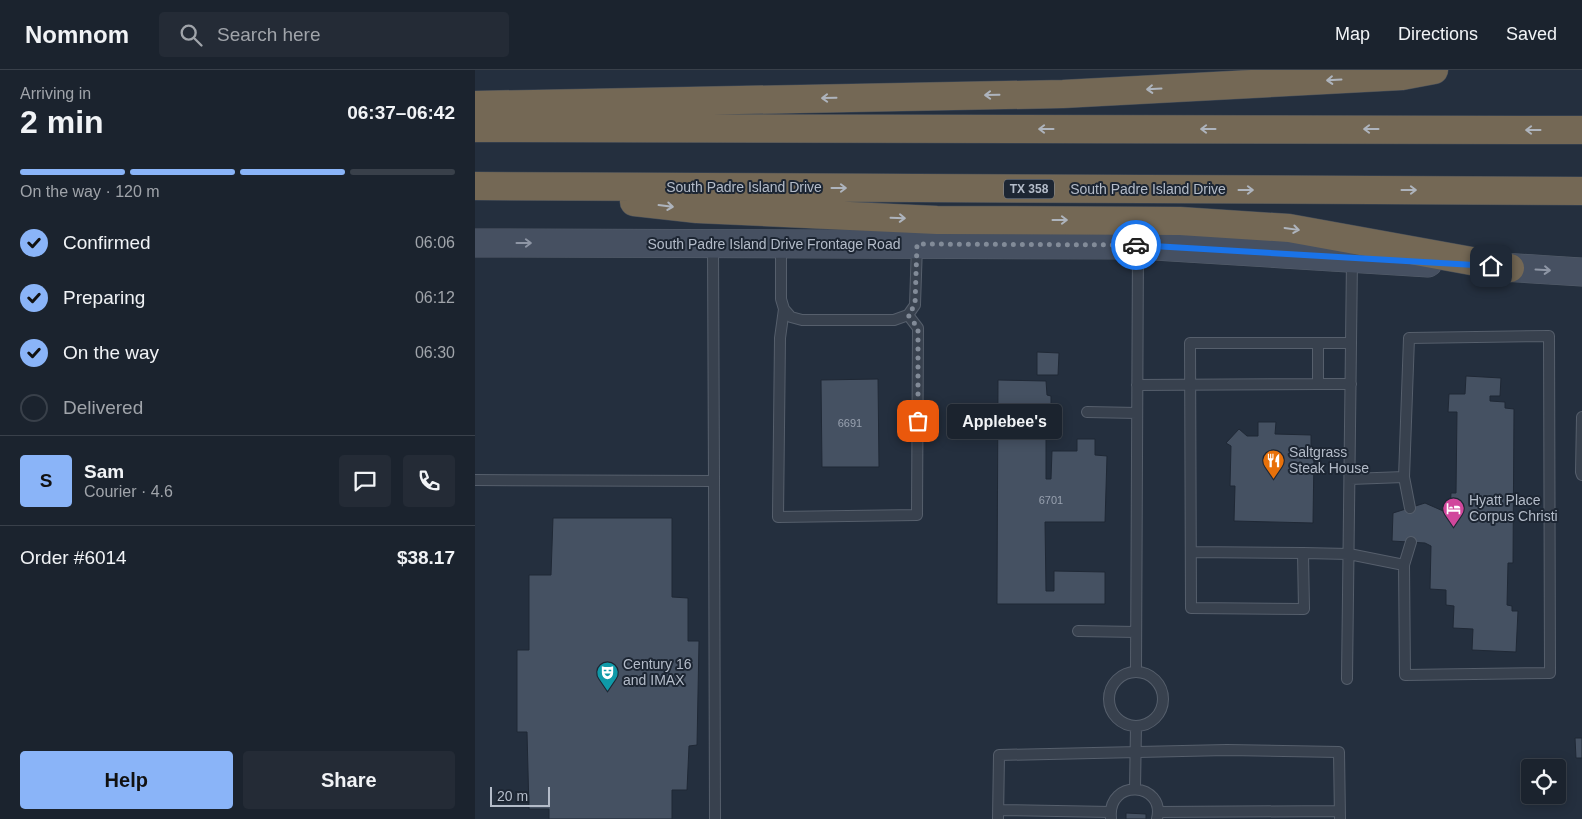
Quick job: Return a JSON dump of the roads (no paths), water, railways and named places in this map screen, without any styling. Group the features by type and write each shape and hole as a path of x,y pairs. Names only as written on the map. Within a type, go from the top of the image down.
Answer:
{"highway":[{"path":"475,105 1063,94 1402,76 1434,70"},
{"path":"475,128 1582,130"},
{"path":"485,186 697,210 937,220 1181,221 1289,228 1510,268"},
{"name":"South Padre Island Drive","path":"485,186 1582,191"}],"main road":[{"name":"South Padre Island Drive Frontage Road","path":"475,243 1138,245 1582,272"}],"lane":[{"path":"713,244 715,819"},
{"path":"781,244 781,299 783,309 779,338 778,517 917,515 918,328 908,315"},
{"path":"783,309 791,317 802,320 894,320 908,315 915,305 917,244"},
{"path":"1136,671 1138,245"},
{"path":"1347,679 1352,258"},
{"path":"1410,508 1405,477 1409,338 1549,336 1550,674 1405,675 1404,565 1411,542"},
{"path":"1303,552 1304,609 1191,608 1190,343 1351,343"},
{"path":"1318,343 1318,384"},
{"path":"1137,385 1351,384"},
{"path":"1087,412 1137,413"},
{"path":"1582,417 1582,475"},
{"path":"1350,479 1405,477"},
{"path":"475,480 714,481"},
{"path":"1191,552 1349,554 1404,565"},
{"path":"1079,631 1136,632"},
{"path":"1136,671 1151,675 1156,680 1160,686 1163,699 1159,712 1155,717 1144,725 1136,726 1120,722 1110,709 1108,701 1111,685 1123,674 1136,671"},
{"path":"1135,789 1136,726"},
{"path":"1227,750 1339,752 1340,815 1158,815 1156,803 1152,797 1147,792 1135,789 1126,790 1120,794 1112,805 1111,816 998,815 999,756 1227,750"}],"place":[{"name":"Applebee's","path":"918,421"},
{"name":"Saltgrass Steak House","path":"1273,479"},
{"name":"Hyatt Place Corpus Christi","path":"1453,527"},
{"name":"Century 16 and IMAX","path":"607,691"}]}
